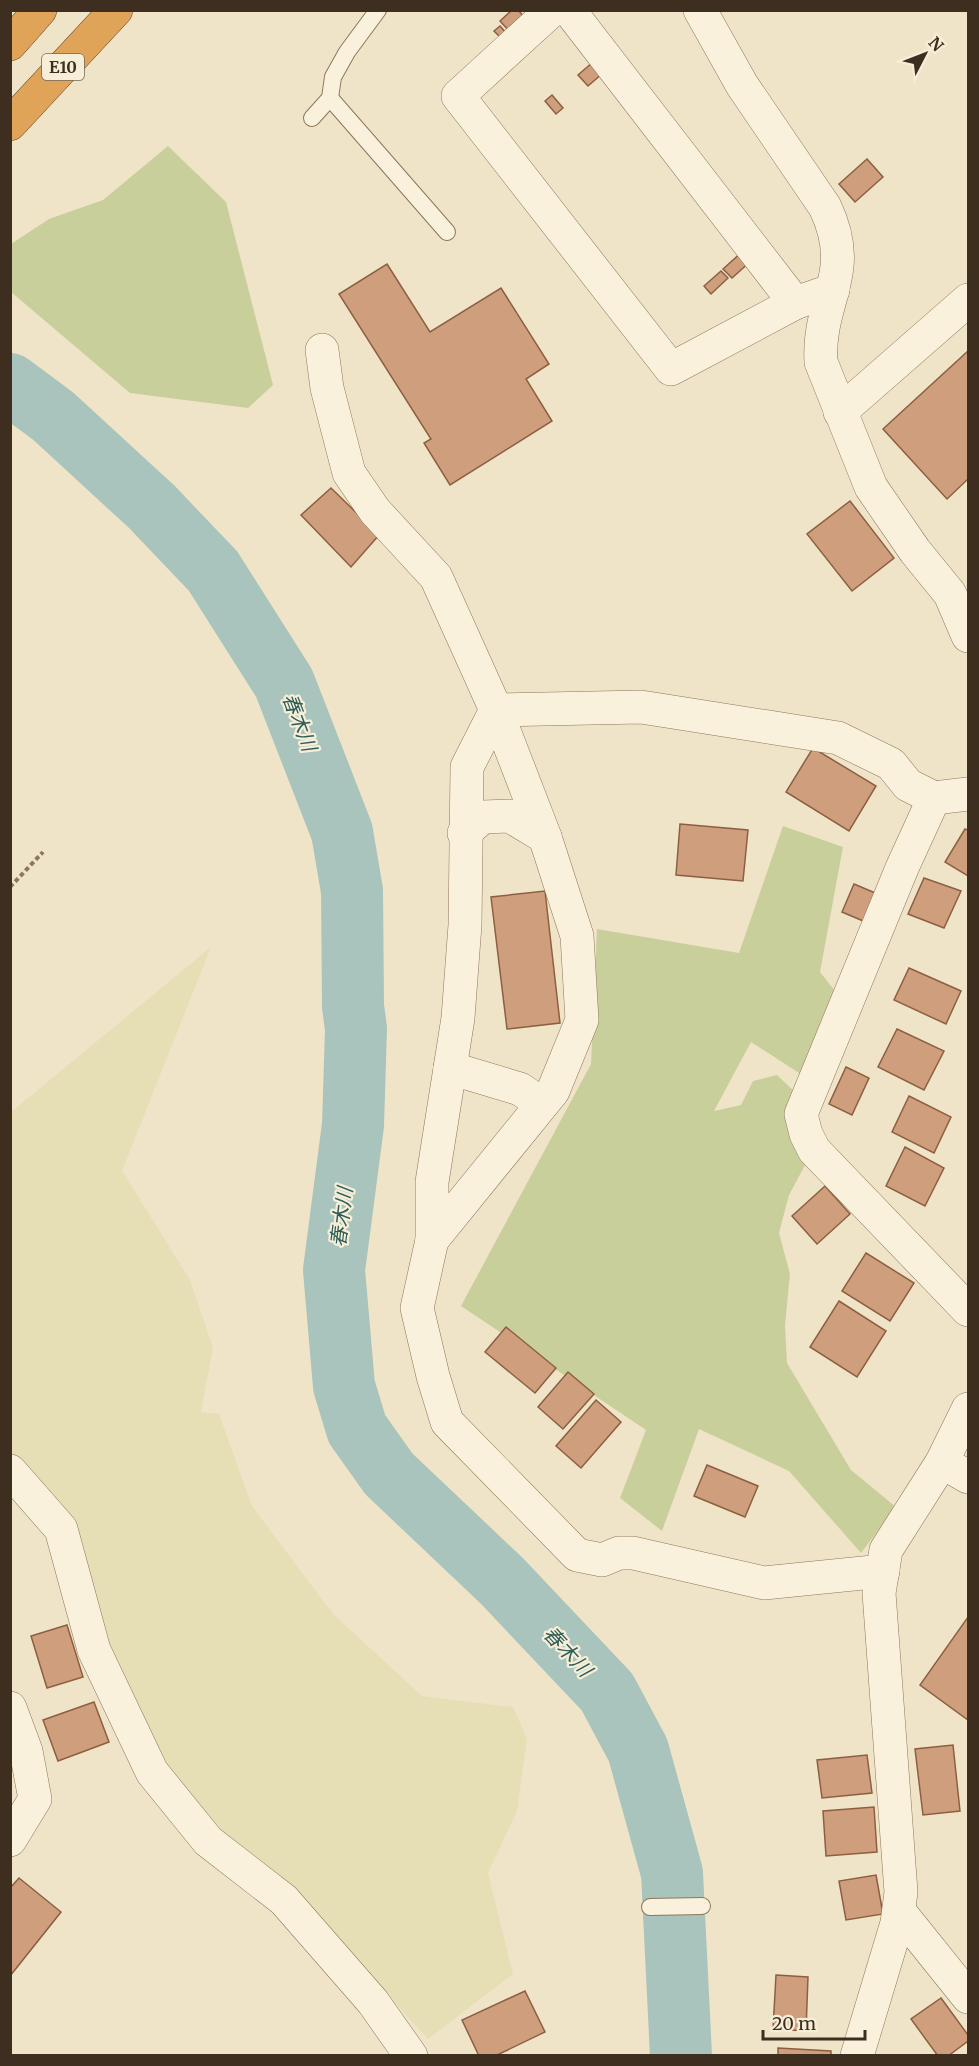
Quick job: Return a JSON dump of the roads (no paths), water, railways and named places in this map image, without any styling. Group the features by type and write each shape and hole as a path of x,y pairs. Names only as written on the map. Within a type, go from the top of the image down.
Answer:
{"highway":[{"path":"10,44 40,10"},
{"name":"E10","path":"10,124 116,10"}],"street":[{"path":"552,10 458,96 671,369 795,303 833,290"},
{"path":"569,10 795,303"},
{"path":"700,10 742,85 825,207 832,223 839,259 820,346 821,362 871,487 915,551 950,594 969,636"},
{"path":"840,412 969,300"},
{"path":"322,350 327,388 350,473 375,511 436,577 496,710 545,837 577,936 582,1020 553,1091 432,1240"},
{"path":"496,710 641,707 838,738 891,764 908,785 921,794 934,798 969,794"},
{"path":"496,710 467,767 464,833 465,925 458,1018 432,1182 432,1240 417,1308 433,1376 447,1422 577,1555 602,1560 619,1553 633,1553 764,1583 883,1571"},
{"path":"934,798 902,868 801,1114 806,1134 814,1150 969,1310"},
{"path":"464,833 483,817 510,816 545,837"},
{"path":"450,1068 520,1089 542,1104"},
{"path":"857,2055 899,1911 901,1892 879,1593 886,1550 955,1470 969,1409"},
{"path":"10,1471 61,1529 94,1650 152,1772 208,1841 284,1900 373,2002 411,2055"},
{"path":"10,1708 26,1751 35,1799 10,1840"},
{"path":"899,1911 969,1997"}],"lane":[{"path":"312,118 330,98 333,77 346,52 378,10"},
{"path":"330,98 447,232"},
{"path":"650,1907 702,1906"}],"waterway":[{"name":"春木川","path":"10,384 53,416 152,507 213,571 284,683 342,832 352,891 353,1006 356,1029 353,1125 334,1270 344,1386 357,1429 389,1474 502,1581 607,1692 638,1750 672,1873 681,2056"}]}
